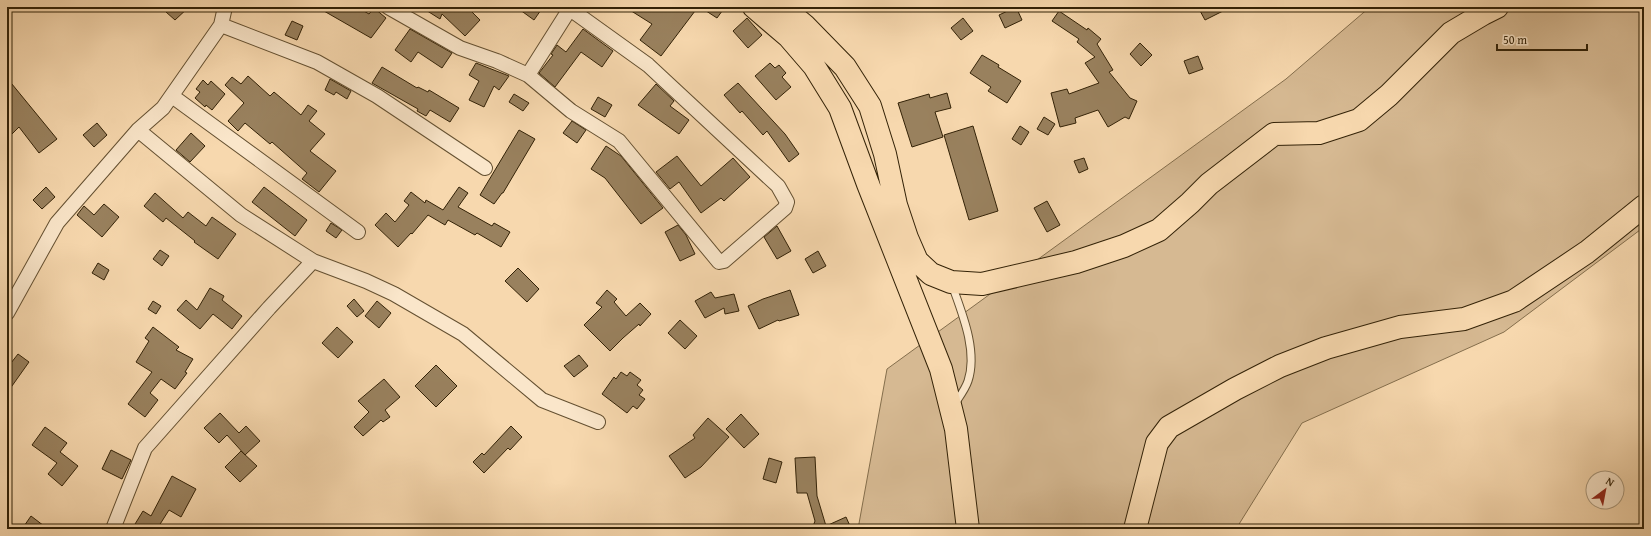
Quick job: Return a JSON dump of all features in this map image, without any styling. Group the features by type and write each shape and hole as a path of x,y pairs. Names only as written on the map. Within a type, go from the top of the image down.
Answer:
{"highway":[{"path":"754,7 789,37 814,66 840,108 868,184 941,369 956,429 968,529"},
{"path":"782,7 804,25 846,67 870,106 885,154 896,205 907,238 917,261 931,274 951,282 982,284 1076,262 1124,246 1159,230 1209,184 1274,134 1319,133 1359,120 1389,95 1451,33 1497,7"},
{"path":"1135,529 1157,443 1169,426 1280,366 1326,348 1400,327 1464,319 1514,301 1587,252 1644,206"}],"street":[{"path":"7,313 57,223 138,130 163,108 221,25 226,7"},
{"path":"388,7 460,48 497,61 528,75 571,111 619,141 719,262 724,261 785,208 787,202 778,186 648,66 571,8 528,75"},
{"path":"221,25 317,62 377,96 485,168"},
{"path":"172,96 358,232"},
{"path":"138,130 241,215 313,261 366,281 394,294 463,334 542,400 598,422"},
{"path":"113,529 145,448 269,308 313,261"}],"lane":[{"path":"951,282 966,325 971,358 971,369 968,382 964,391 951,408"}],"shaded area":[{"path":"1370,7 1644,7 1644,227 1504,332 1302,423 1236,529 858,529 887,369 1286,79"}],"building":[{"path":"171,7 189,7 175,20 166,12"},
{"path":"317,7 357,7 369,14 374,8 386,18 371,38"},
{"path":"421,7 467,7 480,20 465,36 442,14 440,19"},
{"path":"516,7 543,7 534,20"},
{"path":"625,7 698,7 661,56 640,40 652,24"},
{"path":"700,7 725,7 717,18"},
{"path":"1016,7 1022,20 1005,28 999,15"},
{"path":"1198,7 1231,7 1205,20"},
{"path":"1059,11 1087,30 1088,28 1101,39 1097,44 1113,70 1109,72 1130,98 1137,101 1129,119 1125,117 1108,127 1098,110 1075,118 1076,123 1060,127 1051,93 1067,89 1069,94 1099,83 1085,63 1095,57 1077,42 1079,39 1052,21"},
{"path":"747,18 762,35 748,48 733,31"},
{"path":"963,18 973,31 961,40 951,28"},
{"path":"292,21 303,26 297,40 285,35"},
{"path":"410,29 452,53 442,68 418,52 411,62 395,50"},
{"path":"583,29 613,51 602,67 581,52 555,87 539,73 553,55 551,54 557,45 566,52"},
{"path":"1140,43 1152,55 1141,66 1130,54"},
{"path":"982,55 1021,81 1007,103 988,91 991,87 970,73"},
{"path":"1198,56 1203,69 1189,74 1184,61"},
{"path":"476,63 509,76 499,90 494,86 484,107 469,100 479,81 469,75"},
{"path":"770,63 775,68 779,65 786,73 782,77 791,87 776,100 755,76"},
{"path":"382,67 417,88 418,87 428,92 429,90 459,108 450,122 430,110 426,116 417,111 418,109 372,83"},
{"path":"248,76 270,96 274,92 301,115 308,105 317,111 309,121 325,134 310,151 336,171 319,192 302,179 307,173 272,142 270,144 245,123 238,131 228,121 244,103 225,85 232,77 241,84"},
{"path":"7,78 57,139 39,153 19,127 7,139"},
{"path":"330,79 351,91 347,99 336,92 334,95 325,90"},
{"path":"203,80 208,85 211,81 225,94 212,110 206,105 205,107 195,98 200,92 196,89"},
{"path":"738,83 785,134 799,154 789,162 767,131 763,135 742,111 740,113 724,95"},
{"path":"656,84 674,101 670,106 689,120 679,134 638,105"},
{"path":"947,93 951,108 935,112 943,137 912,147 898,103 929,94 930,98"},
{"path":"514,94 529,103 523,111 509,102"},
{"path":"598,97 612,105 605,117 591,109"},
{"path":"1044,117 1055,124 1048,135 1037,129"},
{"path":"572,121 586,130 577,143 563,133"},
{"path":"97,123 107,135 94,147 83,135"},
{"path":"973,126 998,211 969,220 944,135"},
{"path":"1020,126 1029,132 1021,145 1012,139"},
{"path":"519,130 535,139 503,193 494,204 480,195"},
{"path":"191,133 205,146 190,162 176,150"},
{"path":"606,146 621,156 663,208 641,224 605,178 591,169"},
{"path":"677,156 701,186 733,158 750,177 724,201 721,198 701,213 679,182 670,189 656,172"},
{"path":"1084,158 1088,169 1079,173 1074,161"},
{"path":"46,187 55,197 42,209 33,200"},
{"path":"264,187 307,220 295,236 252,202"},
{"path":"459,187 468,193 458,207 492,226 494,223 510,232 501,247 477,233 475,235 448,220 445,225 428,215 412,234 411,233 398,247 375,225 386,213 395,222 409,205 404,201 411,192 425,203 426,200 443,210"},
{"path":"155,193 183,218 188,212 206,226 212,217 236,234 218,259 194,242 195,241 166,218 163,222 144,206"},
{"path":"1047,201 1060,225 1047,232 1034,208"},
{"path":"104,204 119,217 102,237 77,215 84,206 94,215"},
{"path":"331,223 342,230 336,238 326,231"},
{"path":"678,225 686,235 695,254 680,261 665,232"},
{"path":"777,226 791,251 777,259 764,237"},
{"path":"160,250 169,256 162,266 153,259"},
{"path":"818,251 826,266 813,273 805,259"},
{"path":"98,263 109,270 104,280 92,273"},
{"path":"518,268 539,289 527,302 505,281"},
{"path":"210,288 224,296 222,300 242,316 232,329 213,314 200,329 177,310 186,300 197,310"},
{"path":"607,290 617,299 614,302 626,316 640,303 651,314 640,326 639,324 610,351 584,325 602,307 596,303"},
{"path":"790,290 799,315 779,321 778,320 759,329 748,306 763,299"},
{"path":"711,292 715,298 734,294 739,311 725,314 724,308 705,318 695,301"},
{"path":"354,299 364,311 357,317 347,306"},
{"path":"153,301 161,306 156,314 148,309"},
{"path":"377,301 391,313 379,328 365,316"},
{"path":"680,320 697,336 685,349 668,333"},
{"path":"153,327 179,347 176,350 193,359 185,372 187,373 175,389 161,379 150,393 158,400 145,417 128,404 152,372 136,362 149,341 145,338"},
{"path":"337,327 353,342 338,358 322,343"},
{"path":"18,354 29,362 7,393 7,360 11,363"},
{"path":"579,355 588,366 574,377 564,366"},
{"path":"436,365 457,386 436,407 415,386"},
{"path":"621,372 627,376 630,372 641,380 637,385 643,390 639,395 645,399 637,409 633,406 627,413 602,394 614,377 616,379"},
{"path":"384,379 400,397 385,410 390,417 383,422 381,420 363,436 354,427 369,412 358,401"},
{"path":"220,413 239,433 246,426 260,441 245,455 227,435 219,443 204,428"},
{"path":"741,414 759,434 744,448 726,429"},
{"path":"708,418 729,437 701,467 685,478 669,456 695,438 693,435"},
{"path":"511,426 522,437 510,450 508,448 484,473 473,462 482,453 484,455"},
{"path":"45,427 67,443 60,452 78,466 62,486 48,474 57,463 32,445"},
{"path":"111,450 131,460 122,479 102,469"},
{"path":"241,451 257,466 240,482 225,467"},
{"path":"815,457 817,496 826,526 846,517 850,526 844,529 812,529 815,521 807,493 797,493 795,458"},
{"path":"769,458 782,462 776,483 763,479"},
{"path":"172,476 196,489 181,517 169,510 157,529 132,529 143,511 151,516"},
{"path":"31,516 48,529 22,529"}]}
